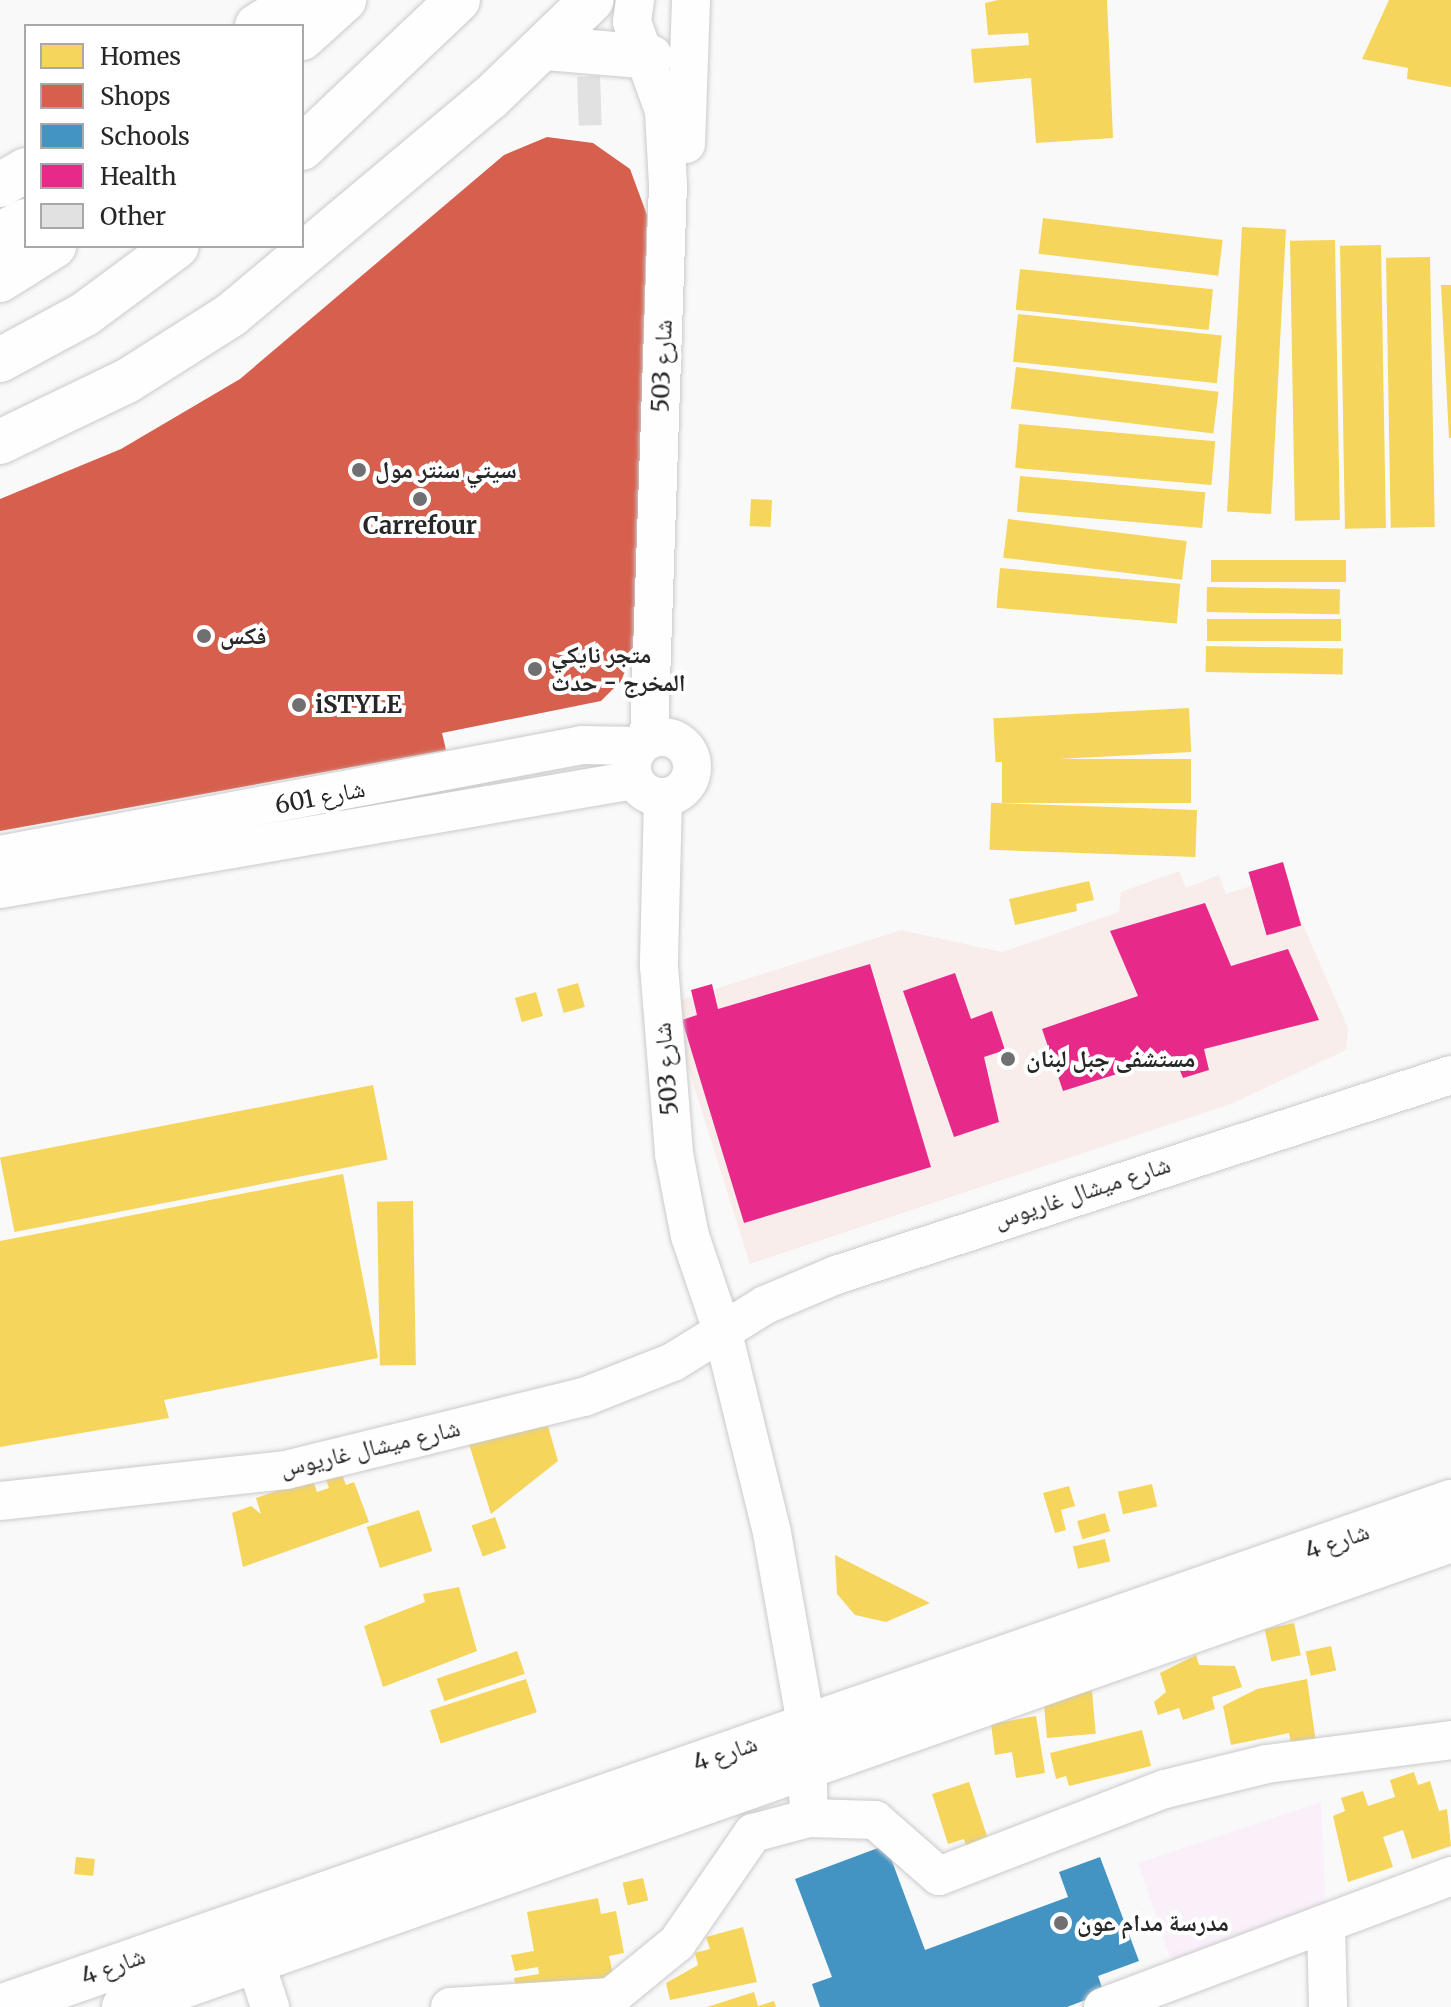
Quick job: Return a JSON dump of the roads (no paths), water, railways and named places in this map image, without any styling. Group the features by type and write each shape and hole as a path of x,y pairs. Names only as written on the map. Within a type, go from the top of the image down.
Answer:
{"highway":[{"path":"260,24 299,0"},
{"path":"304,36 344,0"},
{"path":"0,442 53,419 231,315 545,48 592,0"},
{"path":"304,146 444,15"},
{"path":"545,48 651,57"},
{"path":"0,185 24,171"},
{"path":"0,234 24,236"},
{"path":"0,280 34,248"},
{"path":"0,360 85,314 174,248"},
{"path":"0,408 53,419"},
{"name":"شارع 4","path":"0,2007 242,1919 1451,1502"},
{"name":"شارع 4","path":"124,2007 810,1770 1451,1540"}],"street":[{"name":"شارع 503","path":"635,0 632,22 651,57 664,111 668,184 651,760 665,1087 690,1236 723,1333"},
{"name":"شارع 503","path":"651,760 686,6"},
{"name":"شارع 601","path":"0,855 582,745 651,760"},
{"name":"شارع 601","path":"0,889 651,760"},
{"name":"شارع ميشال غاريوس","path":"0,1501 286,1470 615,1388 836,1275 1451,1075"},
{"path":"723,1333 772,1533 806,1724 810,1770 809,1818"},
{"path":"450,2007 611,1997 677,1943 753,1833 809,1818 875,1820 939,1876 1165,1789 1267,1764 1451,1740"},
{"path":"1103,2007 1451,1876"},
{"path":"242,1919 270,2007"},
{"path":"1326,1924 1328,2007"}],"place":[{"name":"سيتي سنتر مول","path":"359,470"},
{"name":"Carrefour","path":"420,499"},
{"name":"فكس","path":"204,636"},
{"name":"متجر نايكي المخرج - حدث","path":"535,669"},
{"name":"iSTYLE","path":"299,705"},
{"name":"مستشفى جبل لبنان","path":"1008,1059"},
{"name":"مدرسة مدام عون","path":"1061,1923"}]}
